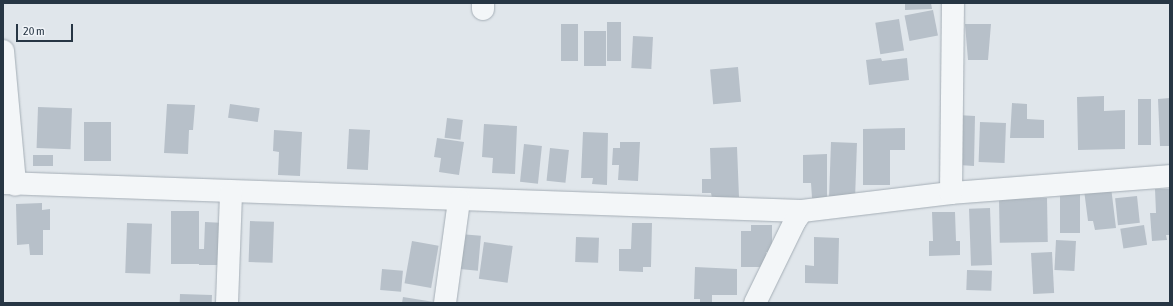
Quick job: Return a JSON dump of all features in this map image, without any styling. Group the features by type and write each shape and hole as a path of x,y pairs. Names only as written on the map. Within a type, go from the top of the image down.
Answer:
{"street":[{"path":"951,193 952,3"},
{"path":"3,52 9,183 459,201 802,211 951,193 1170,176"},
{"path":"226,303 231,192"},
{"path":"445,303 459,201"},
{"path":"755,303 795,221 802,211"}],"building":[{"path":"905,3 931,3 932,9 905,10"},
{"path":"933,10 938,36 909,41 905,16"},
{"path":"899,19 904,51 880,54 875,23"},
{"path":"607,22 621,22 621,61 607,61"},
{"path":"561,24 578,24 578,61 561,61"},
{"path":"965,24 991,24 988,60 968,60"},
{"path":"584,31 606,31 606,66 584,66"},
{"path":"633,36 653,37 651,69 631,68"},
{"path":"881,58 882,61 907,58 909,80 869,85 866,60"},
{"path":"738,67 741,102 713,104 710,69"},
{"path":"1104,96 1104,111 1125,110 1125,149 1078,150 1077,97"},
{"path":"1170,98 1170,146 1160,146 1158,99"},
{"path":"1138,99 1151,99 1151,145 1138,145"},
{"path":"1012,103 1027,104 1027,119 1044,120 1044,138 1010,138"},
{"path":"167,104 195,105 193,130 189,130 188,154 164,153"},
{"path":"230,104 260,108 258,122 228,118"},
{"path":"38,107 72,108 71,149 37,148"},
{"path":"957,115 975,116 974,166 959,165"},
{"path":"447,118 463,120 460,140 445,138"},
{"path":"84,122 111,122 111,161 84,161"},
{"path":"980,122 1006,123 1005,163 979,162"},
{"path":"484,124 517,126 515,174 492,173 493,158 482,157"},
{"path":"905,128 905,150 890,150 890,185 863,185 863,129"},
{"path":"349,129 370,130 368,170 347,169"},
{"path":"274,130 302,132 300,176 278,175 279,152 273,151"},
{"path":"583,132 608,133 607,185 592,184 593,178 581,178"},
{"path":"437,138 464,142 459,175 439,172 441,158 434,157"},
{"path":"620,142 640,142 638,181 618,180 619,165 612,165 613,148 620,148"},
{"path":"831,142 857,143 855,197 829,196"},
{"path":"524,144 542,146 538,184 520,182"},
{"path":"737,147 739,197 712,198 711,193 702,193 702,179 711,179 710,148"},
{"path":"550,148 569,150 565,183 547,181"},
{"path":"827,154 827,198 812,198 811,183 803,183 803,155"},
{"path":"33,155 53,155 53,166 33,166"},
{"path":"1111,187 1116,228 1095,230 1093,221 1088,221 1084,190"},
{"path":"1155,189 1170,189 1170,235 1166,235 1167,240 1152,241 1150,213 1156,213"},
{"path":"1060,191 1080,191 1080,233 1060,233"},
{"path":"1137,196 1140,223 1118,225 1115,198"},
{"path":"1047,198 1048,242 1000,243 999,199"},
{"path":"42,203 42,210 50,209 50,230 43,230 43,255 30,255 29,244 17,245 16,204"},
{"path":"990,208 992,265 971,266 969,209"},
{"path":"171,211 199,211 199,264 171,264"},
{"path":"932,212 955,212 956,241 960,241 960,255 929,256 929,241 933,241"},
{"path":"250,221 274,222 273,263 249,262"},
{"path":"205,222 225,223 223,265 199,265 199,249 204,249"},
{"path":"127,223 152,224 150,274 125,273"},
{"path":"632,223 652,223 651,267 643,267 643,272 619,271 619,249 631,249"},
{"path":"751,225 772,225 772,252 766,252 766,267 741,267 741,231 751,231"},
{"path":"1144,225 1147,245 1123,249 1120,229"},
{"path":"460,234 481,236 478,271 457,269"},
{"path":"576,237 599,238 598,263 575,262"},
{"path":"814,237 839,238 838,284 805,283 805,265 814,266"},
{"path":"1056,240 1076,241 1074,271 1054,270"},
{"path":"412,241 439,246 431,288 405,283"},
{"path":"484,242 513,246 508,283 479,279"},
{"path":"1052,252 1054,293 1033,294 1031,253"},
{"path":"695,267 737,269 737,295 712,295 712,303 700,303 700,299 694,299"},
{"path":"382,269 403,271 401,292 380,290"},
{"path":"967,270 992,271 991,291 966,290"},
{"path":"180,294 212,295 212,303 180,303"},
{"path":"403,297 434,302 434,303 402,303"}]}
